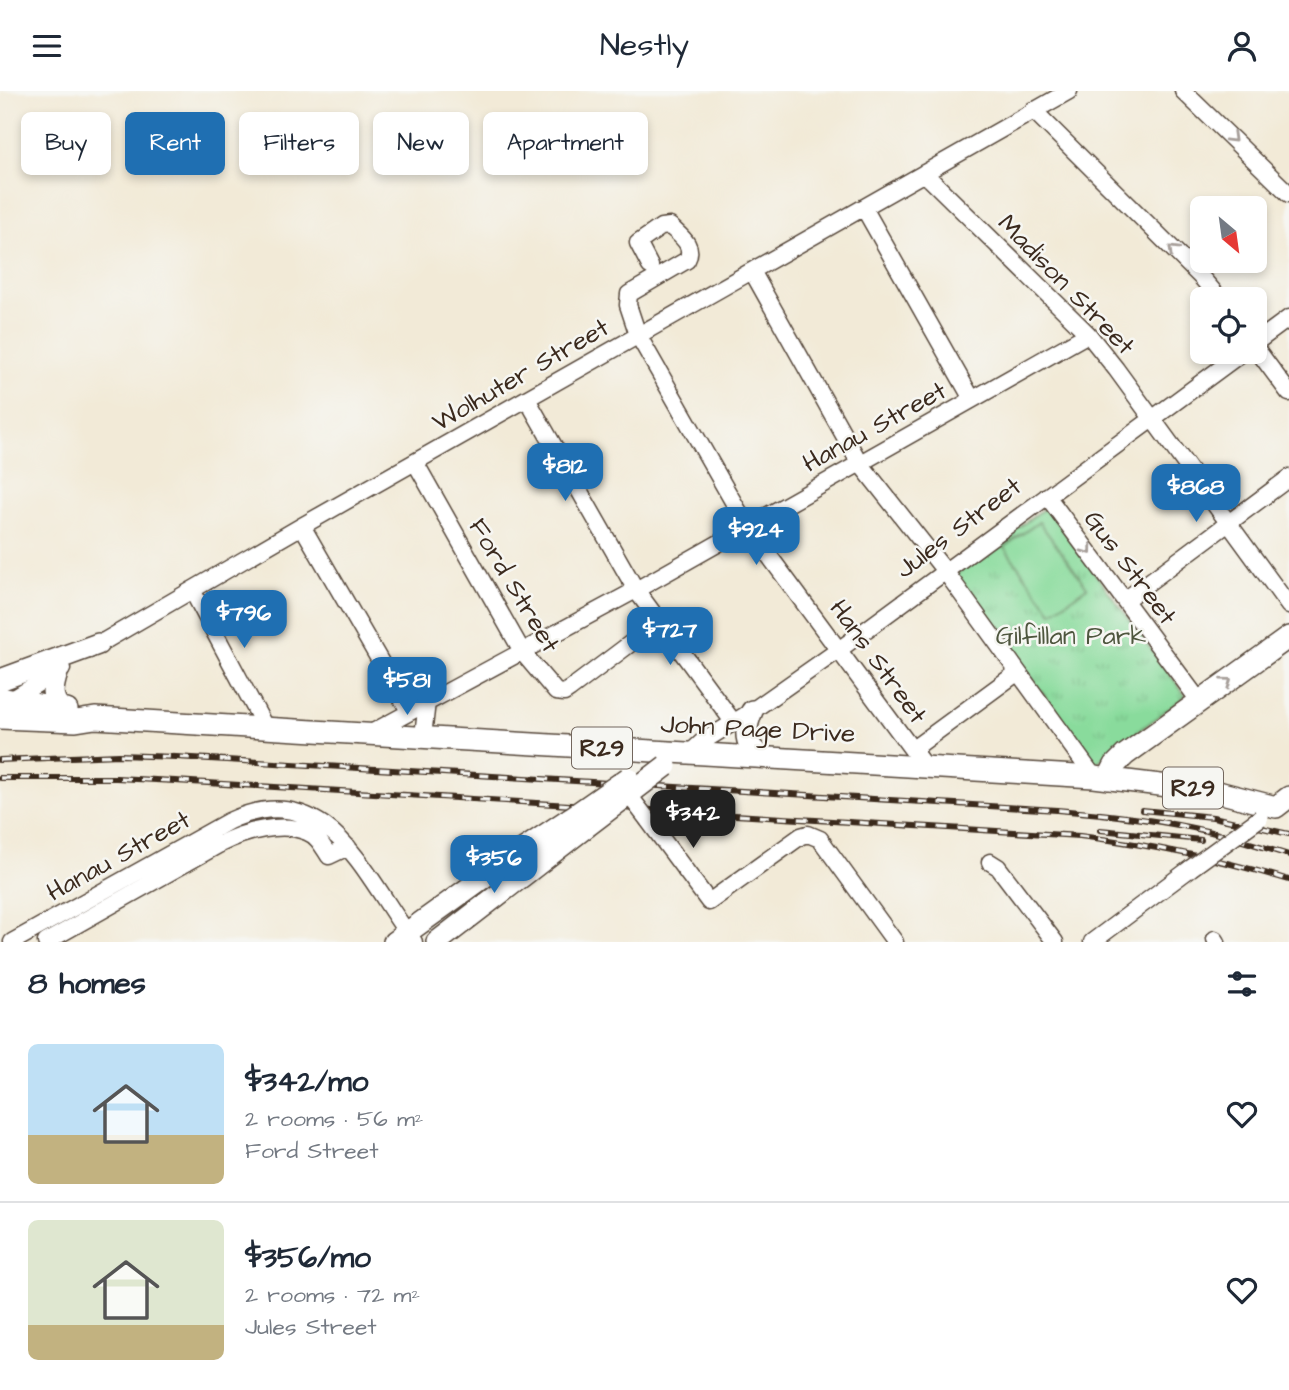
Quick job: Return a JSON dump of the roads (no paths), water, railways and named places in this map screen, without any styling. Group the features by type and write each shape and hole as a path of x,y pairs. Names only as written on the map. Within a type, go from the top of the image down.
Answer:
{"main road":[{"name":"R29","path":"1101,778 1125,755 1289,637"},
{"path":"0,681 98,644"},
{"path":"57,673 53,695 62,709"},
{"name":"John Page Drive","path":"5,700 79,711 96,718"},
{"path":"743,717 747,741 755,753 763,757"},
{"name":"John Page Drive","path":"0,718 76,721 96,718 265,727 676,755 919,758 1146,782 1218,792 1279,808"},
{"name":"R29","path":"1146,782 1141,760 1152,737"},
{"name":"Jules Street","path":"437,942 525,875 579,822 676,755"},
{"name":"Jules Street","path":"405,939 512,857 579,822"},
{"path":"512,857 525,875"}],"street":[{"name":"Wolhuter Street","path":"5,700 57,673 98,644 302,526 1069,91"},
{"path":"1183,91 1289,194"},
{"path":"1033,110 1210,287"},
{"name":"Madison Street","path":"924,173 1088,334 1289,606"},
{"path":"864,208 972,399"},
{"name":"Hans Street","path":"650,267 638,243 661,227 670,226 688,244 690,254 687,260 627,296 638,335 747,526 919,758"},
{"path":"752,271 859,462 1101,778"},
{"path":"1267,335 1289,318"},
{"name":"Hanau Street","path":"371,733 408,711 523,653 1088,334"},
{"path":"1267,362 1289,393"},
{"name":"Jules Street","path":"676,755 743,717 840,649 1227,364"},
{"path":"527,399 636,590 659,622 743,717"},
{"name":"Ford Street","path":"415,462 523,653 550,687 559,694 564,693 659,622"},
{"path":"1125,600 1289,478"},
{"name":"Gus Street","path":"1047,496 1200,702"},
{"path":"302,526 408,711"},
{"path":"192,590 265,727"},
{"path":"919,758 1018,672"},
{"path":"423,736 427,702"},
{"path":"624,789 709,902 790,843 808,834 820,839 895,942"},
{"path":"1092,942 1191,868 1279,808"},
{"name":"Hanau Street","path":"12,942 248,812 286,811 309,817 326,824 348,847"},
{"path":"46,942 244,832 295,829 308,832 330,856 348,847 405,939"},
{"path":"990,862 998,867 1055,942"}],"railway":[{"path":"0,760 119,755 176,757 1057,810 1173,824 1289,855"},
{"path":"0,778 175,781 1080,836 1185,853 1289,880"},
{"path":"1142,810 1213,817 1289,834"},
{"path":"1100,830 1201,840"}],"park label":[{"name":"Gilfillan Park","path":"1071,635"}]}
